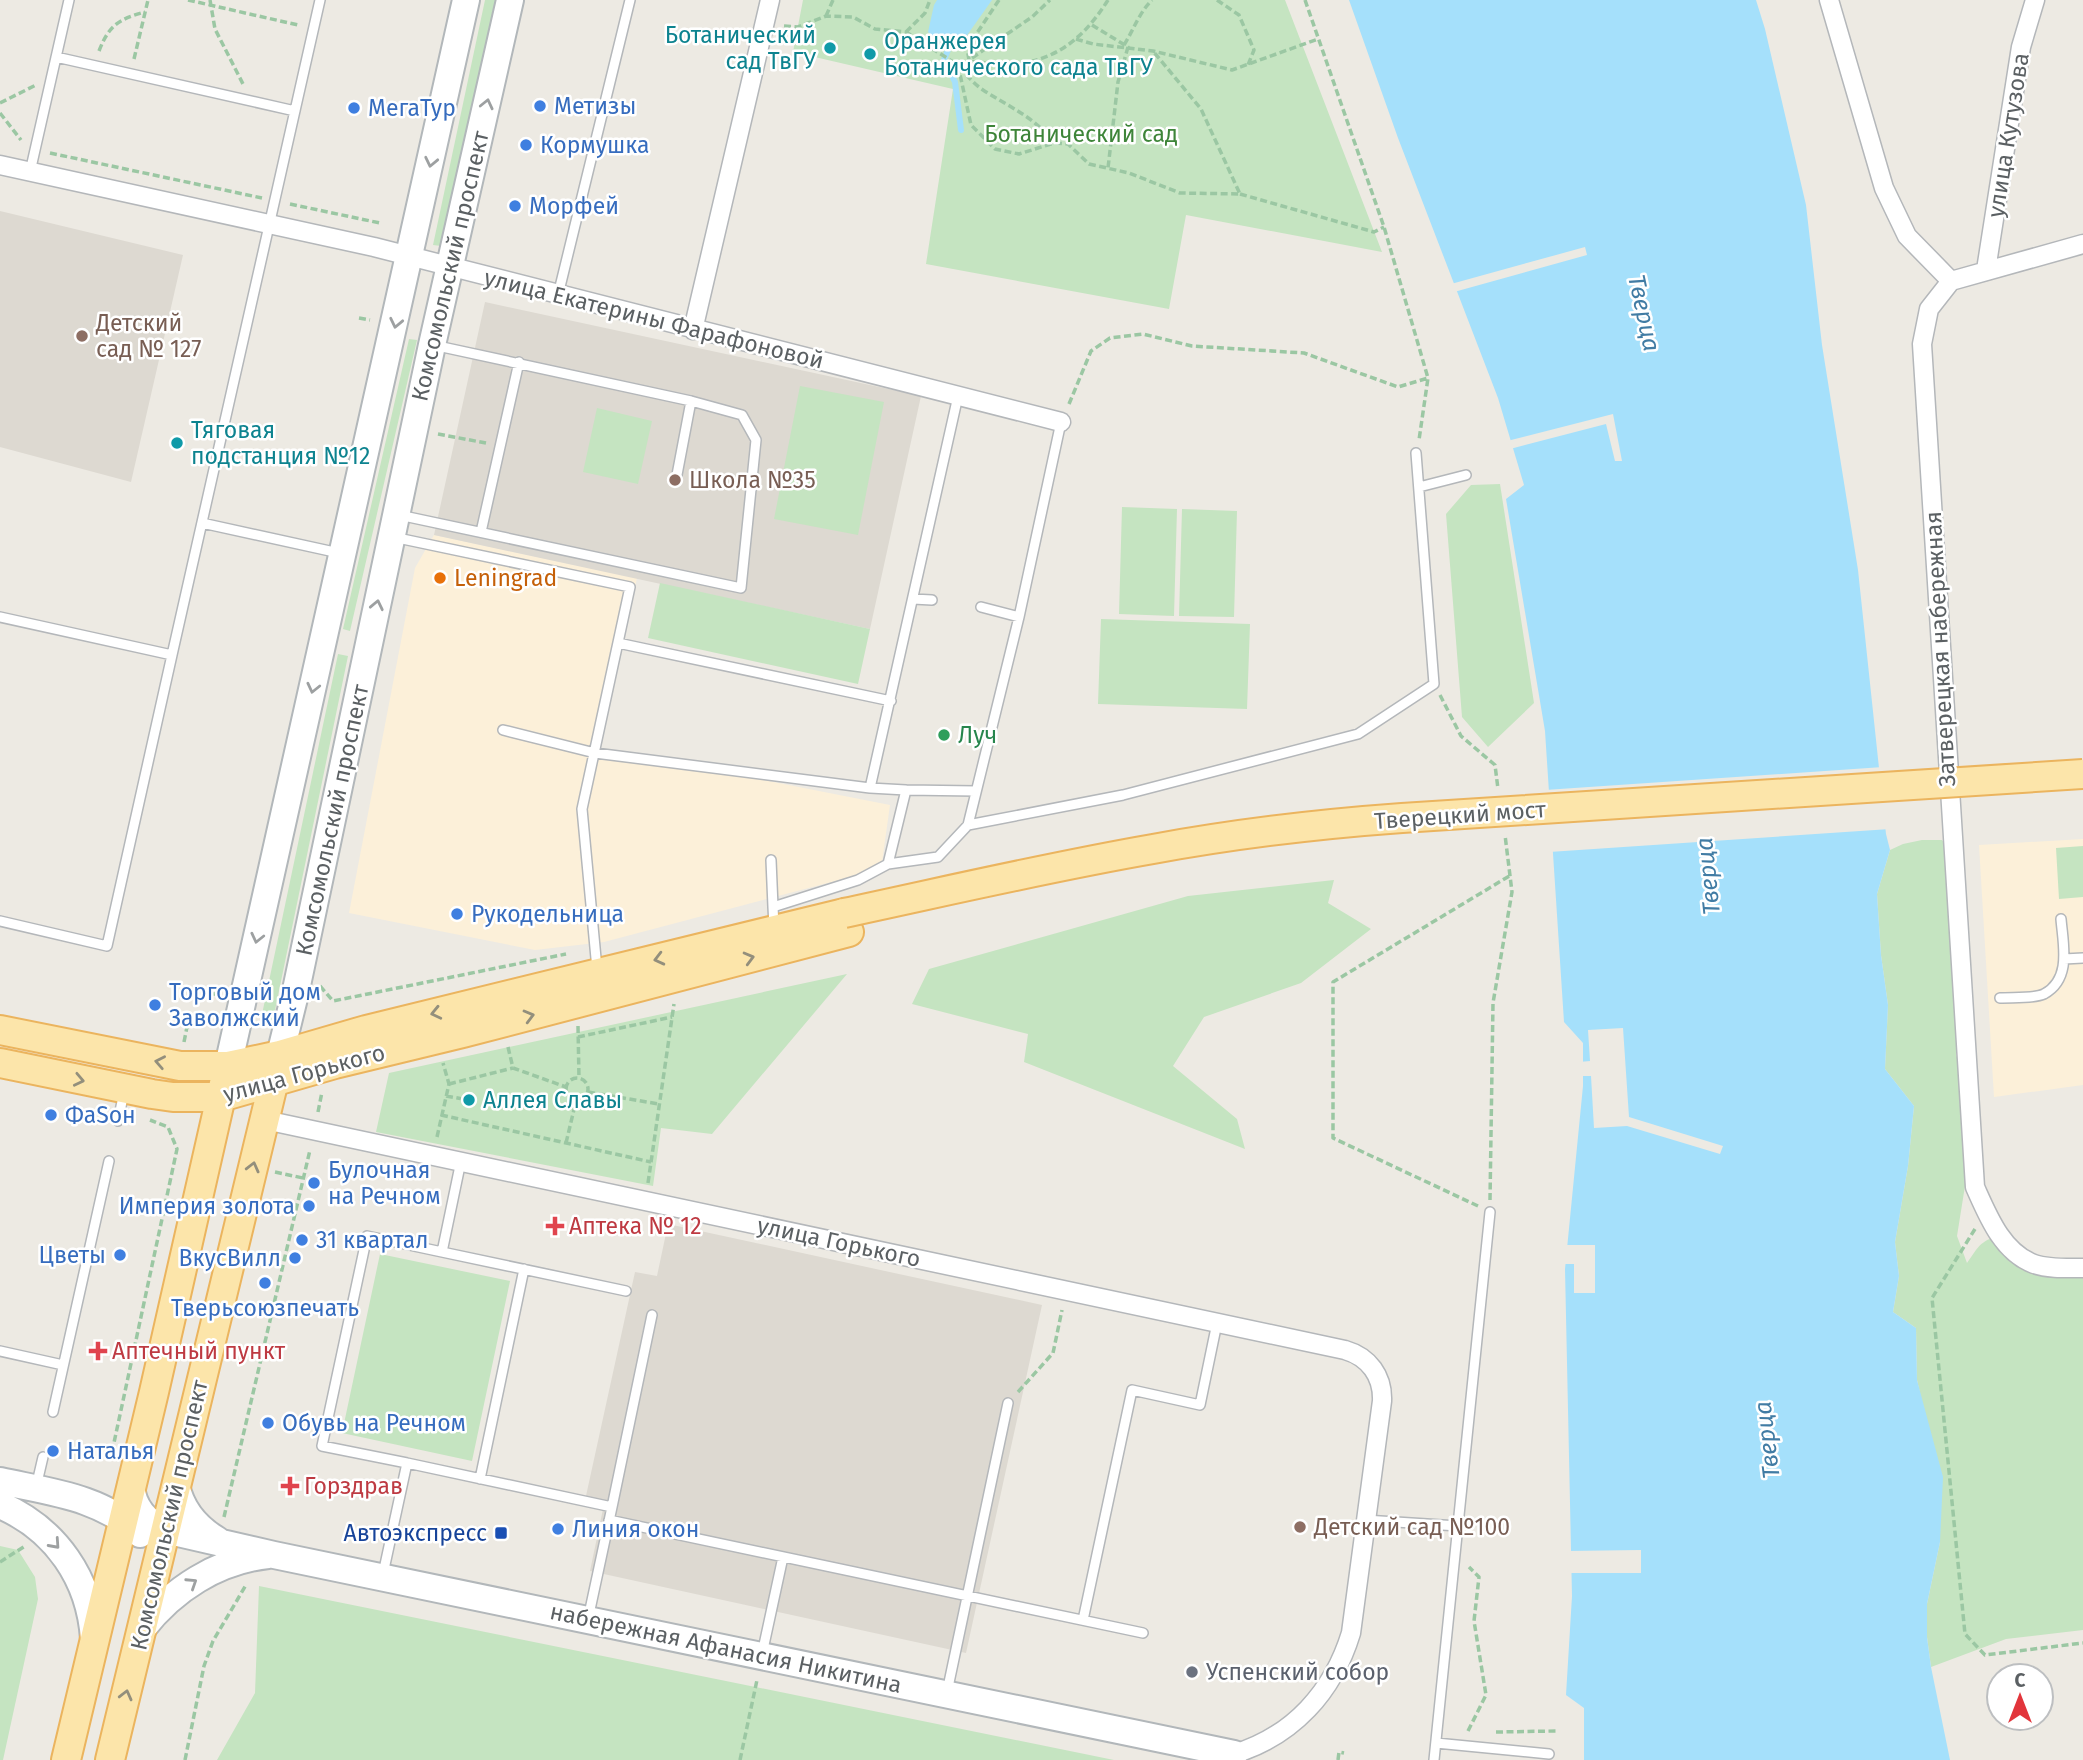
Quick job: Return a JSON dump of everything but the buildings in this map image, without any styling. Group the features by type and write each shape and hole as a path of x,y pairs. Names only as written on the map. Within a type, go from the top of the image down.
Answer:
{"main road":[{"name":"Тверецкий мост","path":"847,923 1099,858 1291,828 1402,818 2083,774"},
{"name":"Тверецкий мост","path":"847,923 1119,873 1311,844 1408,835 2083,793"},
{"name":"улица Горького","path":"0,1063 124,1090 173,1097 221,1097 277,1068 366,1030 598,974 774,919 847,923"},
{"name":"улица Горького","path":"0,1030 180,1066 277,1068 847,923"},
{"name":"Комсомольский проспект","path":"66,1760 228,1066"},
{"name":"Комсомольский проспект","path":"110,1760 277,1068"}],"street":[{"name":"Комсомольский проспект","path":"228,1066 466,0"},
{"name":"Комсомольский проспект","path":"277,1068 296,990 432,345 510,0"},
{"path":"693,330 770,0"},
{"path":"1829,0 1884,188 1907,236 1951,281 2083,244"},
{"name":"улица Кутузова","path":"1986,270 2021,47 2035,0"},
{"name":"улица Екатерины Фарафоновой","path":"0,165 410,256 1061,422"},
{"name":"Затверецкая набережная","path":"1951,281 1929,309 1922,344 1975,1187 1986,1213 2012,1253 2035,1265 2083,1268"},
{"path":"325,639 368,649"},
{"name":"улица Горького","path":"265,1120 1357,1354 1375,1371 1380,1382 1382,1401 1366,1520"},
{"path":"0,1481 93,1503 111,1511 143,1537 159,1557"},
{"path":"176,1485 193,1520 219,1541"},
{"path":"131,1486 134,1501 141,1514 152,1524 165,1530"},
{"path":"0,1505 19,1514 41,1530 67,1559 89,1604 94,1642"},
{"path":"1234,1754 1271,1738 1294,1723 1314,1704 1337,1671 1351,1633 1366,1520"},
{"name":"набережная Афанасия Никитина","path":"165,1530 274,1555 1234,1754"},
{"path":"142,1629 169,1599 203,1576 242,1560 274,1555"}],"lane":[{"path":"30,172 69,0"},
{"path":"0,922 107,946 320,0"},
{"path":"558,295 630,0"},
{"path":"56,57 295,111"},
{"path":"394,525 481,532 741,588 756,440 742,415 519,362 432,345"},
{"path":"481,532 519,362"},
{"path":"870,788 958,396"},
{"path":"676,480 691,401"},
{"path":"771,860 774,919 888,864 938,857 968,825 1019,617 1061,422"},
{"path":"968,825 1123,795 1358,734 1434,684 1416,453"},
{"path":"1419,487 1466,475"},
{"path":"202,523 344,554"},
{"path":"394,525 630,587 582,810 598,974"},
{"path":"913,599 932,600"},
{"path":"981,607 1019,617"},
{"path":"0,617 172,655"},
{"path":"618,643 891,701"},
{"path":"503,730 595,753 870,788 976,791"},
{"path":"888,864 906,790"},
{"path":"2000,998 2043,995 2056,983 2064,968 2062,919"},
{"path":"2064,959 2083,958"},
{"path":"118,1121 124,1090"},
{"path":"53,1412 109,1161"},
{"path":"442,1252 461,1161"},
{"path":"1434,1760 1489,1212"},
{"path":"612,1507 322,1446 367,1236 625,1291"},
{"path":"480,1479 524,1269"},
{"path":"588,1619 652,1315"},
{"path":"1083,1620 1132,1390 1200,1405 1217,1323"},
{"path":"0,1351 63,1366"},
{"path":"946,1694 1008,1403"},
{"path":"36,1489 43,1457"},
{"path":"383,1576 407,1463"},
{"path":"609,1520 1143,1633"},
{"path":"1366,1520 1458,1526"},
{"path":"762,1655 783,1557"},
{"path":"1436,1743 1549,1754"}],"path":[{"path":"131,74 148,0"},
{"path":"188,0 313,29"},
{"path":"826,16 833,0"},
{"path":"906,32 925,13 930,0"},
{"path":"969,60 967,48 999,0"},
{"path":"958,65 1032,17 1050,0"},
{"path":"969,60 995,64 1027,63 1054,54 1092,25 1108,0"},
{"path":"1108,168 1118,82 1126,46 1140,12 1152,0"},
{"path":"1217,0 1239,15 1254,50 1248,65"},
{"path":"1305,0 1384,228 1428,379 1416,453"},
{"path":"210,3 215,29 252,101"},
{"path":"93,65 103,39 120,19 145,12"},
{"path":"764,25 798,27 826,16 853,17 875,29 906,32 958,65 980,89 1024,114 1046,132 1054,143"},
{"path":"1092,25 1126,46"},
{"path":"1075,39 1093,44 1153,51 1232,70 1319,39"},
{"path":"1153,51 1201,109 1240,194"},
{"path":"958,65 971,125 995,149 1019,155 1054,143 1068,144 1089,164 1129,173 1180,192 1240,194 1374,232 1384,228"},
{"path":"0,103 51,78"},
{"path":"0,113 24,144 35,150 380,223"},
{"path":"1061,422 1091,351 1110,338 1143,334 1192,346 1304,353 1398,387 1428,379"},
{"path":"438,434 501,445"},
{"path":"1434,684 1461,736 1494,765 1499,792"},
{"path":"1505,834 1511,875 1512,892 1493,1003 1489,1212 1333,1138 1333,982 1511,875"},
{"path":"318,985 333,1002"},
{"path":"645,1200 674,1002"},
{"path":"578,1037 672,1017"},
{"path":"578,1024 579,1078"},
{"path":"507,1042 513,1068"},
{"path":"433,1155 449,1084 442,1058"},
{"path":"449,1084 513,1068 566,1087"},
{"path":"579,1078 588,1084 589,1092 584,1099 576,1101 568,1096 566,1087 572,1079 579,1078"},
{"path":"589,1092 659,1104"},
{"path":"446,1096 463,1099"},
{"path":"219,1541 321,1099"},
{"path":"566,1143 576,1101"},
{"path":"441,1115 650,1162"},
{"path":"111,1460 177,1149 167,1127 150,1120"},
{"path":"1986,1213 1932,1298 1965,1634 1985,1655 2083,1643"},
{"path":"1008,1403 1053,1353 1066,1290"},
{"path":"0,1563 33,1541"},
{"path":"1455,1553 1479,1577 1474,1621 1486,1695 1467,1733"},
{"path":"185,1760 204,1666 213,1641 246,1585"},
{"path":"740,1760 762,1655"},
{"path":"1338,1760 1339,1752 1344,1753"}],"shaded area":[{"name":"Детский сад № 127","path":"0,211 183,255 131,482 0,447"},
{"name":"Школа №35","path":"485,302 921,396 870,629 434,535"},
{"path":"434,535 637,578 600,748 890,805 881,869 604,942 535,950 349,913 415,568"},
{"path":"2083,839 2083,1085 1994,1097 1979,845"},
{"path":"668,1224 1042,1305 966,1653 590,1571 603,1509 584,1505 635,1272 657,1276"}],"green space":[{"path":"485,0 496,0 441,246 433,245"},
{"name":"Ботанический сад","path":"803,0 1285,0 1382,252 1186,215 1169,309 926,264 953,89 793,52"},
{"path":"409,339 417,340 350,631 343,629"},
{"path":"800,386 884,402 858,535 774,519"},
{"path":"597,408 652,421 638,484 583,472"},
{"path":"1500,484 1534,703 1488,747 1462,717 1446,514 1471,485"},
{"path":"1122,507 1177,509 1174,616 1119,614"},
{"path":"1182,509 1237,511 1234,617 1179,616"},
{"path":"660,583 870,629 858,684 648,638"},
{"path":"1101,619 1250,624 1247,709 1098,704"},
{"path":"338,654 348,656 273,1020 261,1019"},
{"path":"1922,840 1942,840 1952,855 1957,991 1956,1055 1968,1083 1965,1186 1957,1236 1967,1263 1982,1244 1996,1237 2007,1259 2026,1269 2083,1272 2083,1630 2006,1639 1931,1667 1927,1604 1940,1542 1928,1428 1917,1380 1916,1328 1893,1312 1899,1276 1895,1242 1908,1166 1914,1106 1885,1069 1888,1005 1877,894 1890,850"},
{"path":"2083,846 2083,897 2059,899 2056,848"},
{"path":"1334,880 1328,903 1371,929 1301,983 1204,1017 1173,1066 1237,1119 1245,1149 1024,1062 1028,1034 912,1004 929,969 1188,896"},
{"path":"847,974 712,1134 661,1128 653,1186 376,1132 389,1073"},
{"path":"380,1254 510,1281 472,1461 342,1433"},
{"path":"0,1546 18,1550 35,1577 38,1599 3,1760 0,1760"},
{"path":"259,1586 1114,1760 217,1760 255,1693"}],"water":[{"path":"937,0 992,0 958,48 936,40 928,32"},
{"name":"Тверца","path":"1349,0 1756,0 1806,205 1822,345 1858,570 1886,834 1890,850 1877,894 1888,1005 1885,1069 1914,1106 1908,1166 1895,1242 1899,1276 1893,1312 1916,1328 1917,1380 1943,1477 1940,1542 1927,1604 1927,1637 1950,1760 1584,1760 1584,1708 1566,1695 1572,1596 1565,1269 1583,1086 1583,1043 1564,1022 1545,731 1506,499 1524,485 1498,398 1398,138"}],"pier":[{"path":"1585,247 1587,255 1454,292 1451,284"},
{"path":"1613,414 1622,461 1615,461 1606,424 1510,449 1507,441"},
{"path":"1883,767 1890,829 1549,852 1545,790"},
{"path":"1623,1028 1629,1117 1723,1146 1720,1154 1627,1126 1594,1128 1591,1076 1579,1076 1579,1062 1590,1061 1588,1030"},
{"path":"1563,1245 1595,1245 1595,1293 1574,1293 1574,1264 1562,1264"},
{"path":"1641,1550 1641,1573 1568,1573 1567,1551"}],"waterway":[{"path":"950,45 944,60 955,82 961,130"}],"place":[{"name":"Ботанический сад ТвГУ","path":"830,48"},
{"name":"Оранжерея Ботанического сада ТвГУ","path":"870,54"},
{"name":"Метизы","path":"540,106"},
{"name":"МегаТур","path":"354,108"},
{"name":"Кормушка","path":"526,145"},
{"name":"Морфей","path":"515,206"},
{"name":"Детский сад № 127","path":"82,336"},
{"name":"Тяговая подстанция №12","path":"177,443"},
{"name":"Школа №35","path":"675,480"},
{"name":"Leningrad","path":"440,578"},
{"name":"Луч","path":"944,735"},
{"name":"Рукодельница","path":"457,914"},
{"name":"Торговый дом Заволжский","path":"155,1005"},
{"name":"Аллея Славы","path":"469,1100"},
{"name":"ФаSон","path":"51,1115"},
{"name":"Булочная на Речном","path":"314,1183"},
{"name":"Империя золота","path":"309,1206"},
{"name":"Аптека № 12","path":"555,1226"},
{"name":"31 квартал","path":"302,1240"},
{"name":"Цветы","path":"120,1255"},
{"name":"ВкусВилл","path":"295,1258"},
{"name":"Тверьсоюзпечать","path":"265,1283"},
{"name":"Аптечный пункт","path":"98,1351"},
{"name":"Обувь на Речном","path":"268,1423"},
{"name":"Наталья","path":"53,1451"},
{"name":"Горздрав","path":"290,1486"},
{"name":"Детский сад №100","path":"1300,1527"},
{"name":"Линия окон","path":"558,1529"},
{"name":"Автоэкспресс","path":"501,1533"},
{"name":"Успенский собор","path":"1192,1672"}]}
